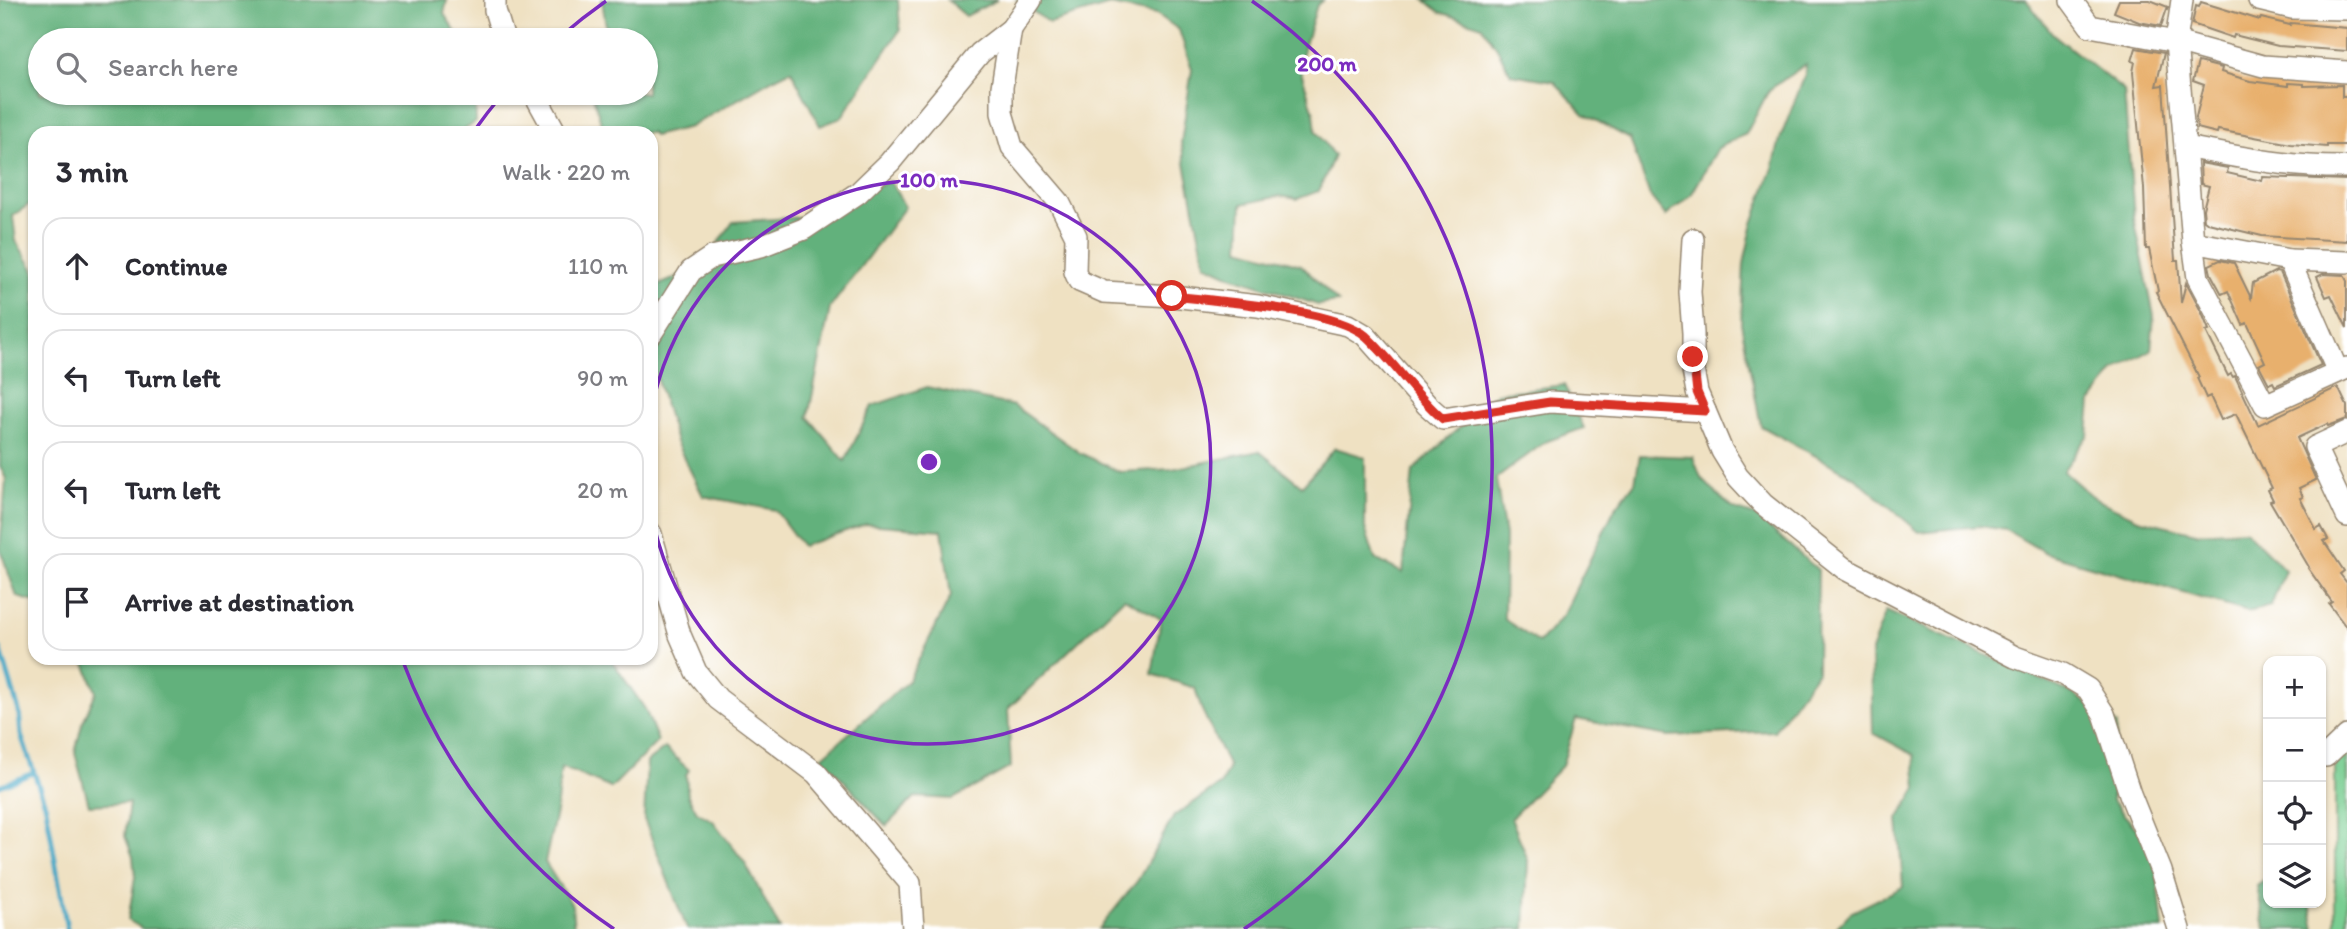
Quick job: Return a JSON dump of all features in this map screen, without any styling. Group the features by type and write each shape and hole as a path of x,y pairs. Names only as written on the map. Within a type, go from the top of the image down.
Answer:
{"street":[{"path":"495,0 500,28"},
{"path":"658,323 691,271 701,264 712,257 761,246 804,229 858,193 890,162 980,52 1011,29 1031,0"},
{"path":"2071,0 2090,26 2176,42 2263,66 2347,72"},
{"path":"2182,0 2176,42 2198,278 2265,405 2342,370 2289,260"},
{"path":"2259,0 2292,8 2347,9"},
{"path":"1011,29 1002,87 1005,125 1012,147 1059,202 1069,220 1076,236 1075,272 1079,281 1104,292 1172,296 1258,306 1348,325 1365,335 1427,405 1443,419 1550,402 1705,411"},
{"path":"541,105 552,126"},
{"path":"2185,147 2257,160 2347,167"},
{"path":"1693,239 1690,292 1693,370 1697,392 1722,451 1738,477 1763,503 1845,569 2004,651 2063,674 2088,689 2104,714 2130,794 2161,871 2179,929"},
{"path":"2193,242 2289,260 2347,262"},
{"path":"2347,432 2315,447 2347,516"},
{"path":"658,558 680,635 696,672 718,699 816,773 910,883 913,929"},
{"path":"2326,756 2347,736"}],"green space":[{"path":"0,0 447,0 444,14 453,28 28,28 28,105 475,105 476,122 470,126 28,126 28,205 13,216 16,241 28,261 28,600 17,597 0,549 6,479 0,466"},
{"path":"602,0 898,0 900,30 841,118 820,126 791,70 690,127 658,135 658,126 602,126 596,105 658,105 658,28 606,28"},
{"path":"947,0 997,0 966,16"},
{"path":"1017,0 1323,0 1317,5 1299,65 1314,113 1316,131 1334,156 1319,191 1297,199 1280,196 1242,204 1240,248 1301,265 1338,302 1318,305 1231,276 1205,264 1181,143 1192,69 1179,30 1157,14 1110,5 1049,23"},
{"path":"1425,0 2026,0 2053,34 2124,91 2134,217 2154,316 2151,350 2114,371 2091,403 2088,435 2063,471 2095,499 2138,519 2196,533 2245,530 2285,570 2271,606 2248,612 2046,553 2006,530 1980,526 1919,532 1856,478 1761,426 1741,323 1744,264 1752,226 1773,168 1780,139 1805,75 1806,64 1769,90 1746,134 1718,148 1691,195 1666,216 1650,196 1630,139 1584,114 1554,81 1511,74 1482,26 1440,12"},
{"path":"890,181 905,207 830,308 808,417 845,461 872,406 927,387 1014,406 1080,453 1120,472 1172,469 1259,451 1302,486 1335,448 1365,457 1365,528 1375,559 1403,573 1413,471 1496,393 1564,385 1584,428 1545,442 1496,479 1505,536 1504,619 1539,643 1563,615 1614,510 1635,482 1640,455 1693,457 1701,478 1720,497 1734,509 1756,516 1818,570 1817,672 1774,731 1668,736 1576,719 1562,766 1511,818 1528,860 1525,929 1099,929 1138,880 1174,816 1221,784 1229,767 1201,708 1195,688 1152,674 1161,619 1124,598 1008,709 1011,767 953,799 915,797 886,826 822,757 908,681 951,596 942,530 866,524 802,546 775,510 703,496 676,442 658,383 658,285 702,267 733,222 802,217"},
{"path":"1886,611 2074,694 2117,725 2112,801 2155,850 2163,929 1835,929 1850,913 1903,887 1898,819 1917,788 1914,755 1873,733 1871,651"},
{"path":"86,665 615,665 645,709 658,741 611,788 561,767 556,812 545,862 572,905 574,929 143,929 128,920 135,877 133,857 125,836 129,803 89,805 75,753 82,724 96,692"},
{"path":"665,748 689,770 686,775 688,796 697,812 713,821 745,863 780,929 687,929 644,819 647,762"},
{"path":"2347,748 2347,929 2335,929 2335,759"},
{"path":"2263,882 2263,908 2311,908 2315,929 2265,929 2257,886"}],"building":[{"path":"2119,0 2150,0 2168,7 2161,26 2139,22 2114,12"},
{"path":"2201,2 2260,20 2261,18 2290,25 2347,28 2347,51 2278,46 2234,35 2233,38 2192,24 2196,6 2199,7"},
{"path":"2136,48 2164,53 2156,86 2163,85 2175,260 2178,260 2181,303 2186,283 2202,313 2209,330 2206,331 2228,376 2235,376 2258,425 2338,387 2347,406 2347,419 2328,426 2327,424 2297,438 2316,480 2299,488 2303,497 2300,498 2316,529 2321,526 2328,539 2324,541 2344,571 2340,574 2347,583 2347,628 2329,604 2332,602 2308,568 2270,501 2273,500 2268,490 2272,488 2236,414 2221,420 2210,396 2206,398 2197,378 2199,377 2156,292 2158,291 2149,249 2146,249 2144,188 2133,72 2135,62 2132,61"},
{"path":"2198,62 2222,68 2221,72 2250,81 2288,86 2288,83 2304,86 2342,85 2342,97 2347,97 2347,145 2327,147 2291,144 2197,128 2196,117 2204,85 2193,81"},
{"path":"2200,163 2228,168 2227,173 2262,181 2263,177 2347,180 2347,241 2262,236 2208,223 2204,220 2203,209 2209,186 2201,184"},
{"path":"2220,260 2234,263 2251,298 2253,283 2276,271 2280,272 2321,365 2275,386 2273,382 2269,384 2259,365 2265,362 2247,323 2243,325 2228,291 2222,294 2211,274 2209,265"},
{"path":"2323,274 2344,275 2347,281 2347,328 2331,295 2326,297 2317,277"}],"waterway":[{"path":"0,648 19,711 21,735 46,807 67,929"},
{"path":"0,786 33,773"}],"route":[{"path":"1172,296 1258,306 1348,325 1365,335 1427,405 1443,419 1550,402 1705,411 1697,392 1693,357"}]}
